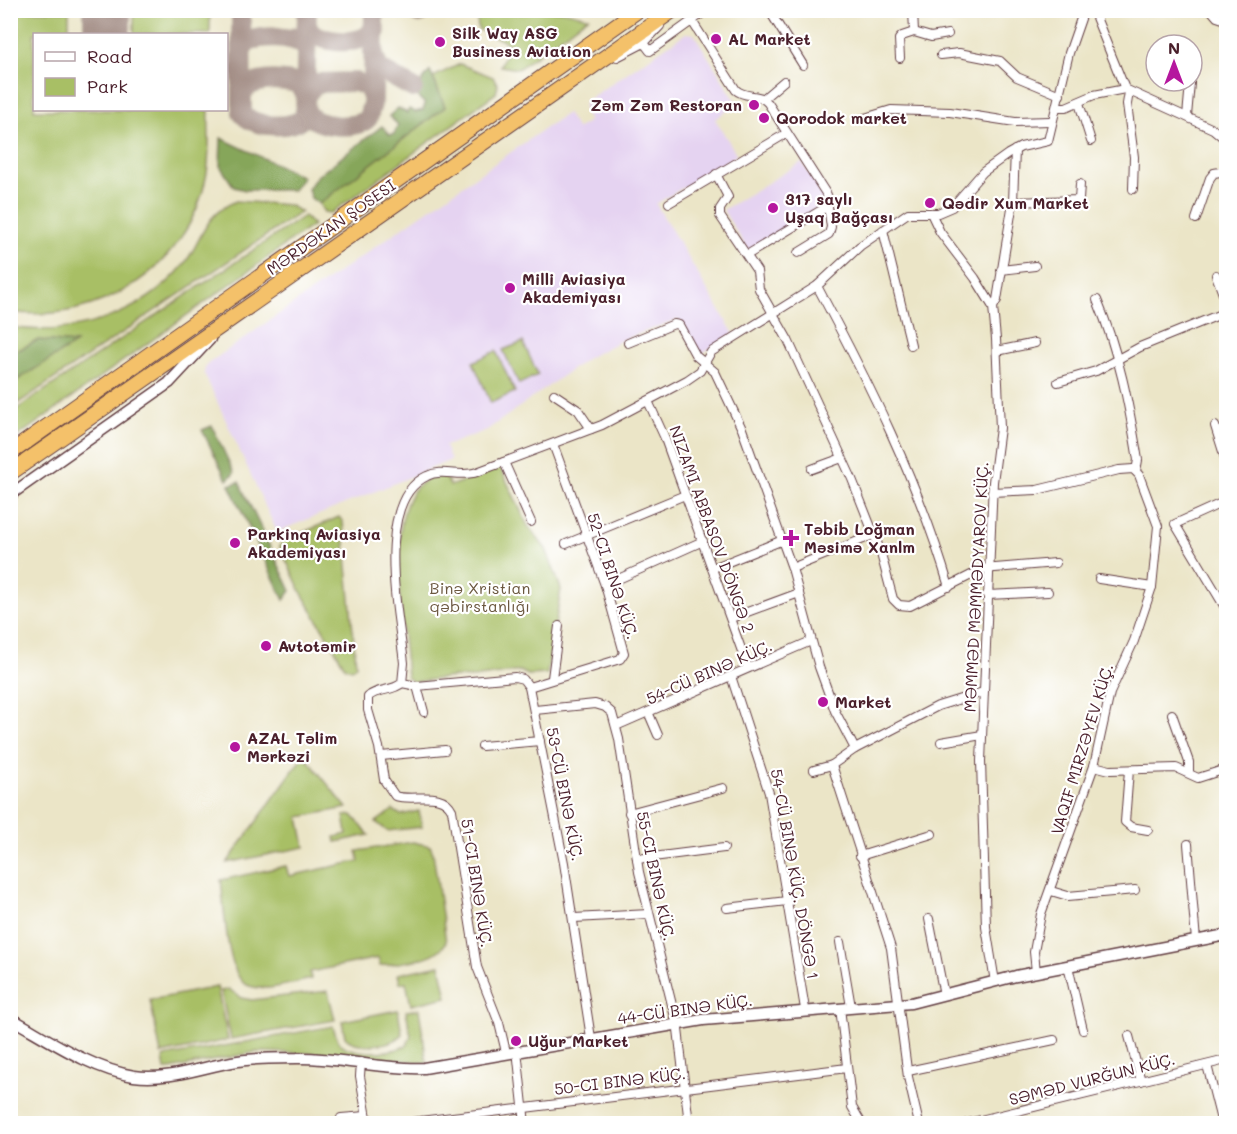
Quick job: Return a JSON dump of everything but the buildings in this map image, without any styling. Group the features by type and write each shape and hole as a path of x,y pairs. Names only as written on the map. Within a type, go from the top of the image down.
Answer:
{"highway":[{"name":"MƏRDƏKAN ŞOSESI","path":"10,453 638,10"},
{"name":"MƏRDƏKAN ŞOSESI","path":"10,473 674,10"}],"street":[{"path":"573,79 644,43 674,10"},
{"path":"644,43 650,51 707,10"},
{"path":"769,10 803,65"},
{"path":"913,10 914,32"},
{"path":"529,687 523,679 515,677 417,686 402,683 404,663 394,539 403,502 420,479 432,474 467,475 591,429 648,401 695,375 711,352 817,286 853,251 884,230 913,212 931,213 952,207 983,172 1015,150 1048,141 1051,121 1058,107 1069,53 1084,10"},
{"path":"1093,10 1127,91 1134,157 1133,189"},
{"path":"1211,10 1217,17 1227,20"},
{"path":"692,21 736,90 744,95 764,98 827,195 831,227 829,234 798,253"},
{"path":"900,58 899,39 902,36 914,32 931,37 948,34"},
{"path":"940,55 959,53 1000,61 1017,77 1060,95"},
{"path":"764,98 784,81"},
{"path":"1058,107 1079,103 1094,95 1127,91 1187,116 1213,129 1227,140"},
{"path":"1187,116 1189,93"},
{"path":"1079,103 1091,141"},
{"path":"858,120 891,110 950,112 1016,122 1051,121"},
{"path":"669,203 787,133"},
{"path":"993,307 997,300 1013,202 1015,150"},
{"path":"1197,219 1210,177 1214,173 1227,171"},
{"path":"716,174 728,197 720,209 720,216 757,271 759,288 842,458 873,535 893,598 898,606 910,606 976,571 1056,563"},
{"path":"1013,202 1078,200 1080,184"},
{"path":"747,255 828,206"},
{"name":"MƏMMƏD MƏMMƏDYAROV KÜÇ.","path":"931,213 940,232 975,278 993,307 997,351 1000,428 992,492 982,735 986,927 995,982"},
{"path":"884,230 911,345"},
{"path":"1001,270 1035,266"},
{"path":"1216,275 1227,302"},
{"path":"817,286 852,350 900,452 930,527 950,586"},
{"path":"992,492 1037,490 1119,470 1136,471 1138,460 1130,409 1111,332 1097,300"},
{"path":"10,495 169,383 211,338 252,304"},
{"path":"1058,382 1096,371 1140,347 1227,312"},
{"path":"628,343 674,324 679,325 696,356 715,372 742,429 783,540 811,641 835,711 855,749"},
{"path":"997,351 1035,343"},
{"path":"554,394 578,410 591,429"},
{"name":"NIZAMI ABBASOV DÖNGƏ 2","path":"648,401 662,429 731,618 747,669"},
{"path":"1215,426 1227,461"},
{"name":"52-CI BINƏ KÜÇ.","path":"529,687 552,678 620,659 624,655 605,585 553,444"},
{"path":"812,469 842,458"},
{"path":"504,462 531,522"},
{"name":"VAQIF MIRZƏYEV KÜÇ.","path":"1036,972 1034,952 1036,933 1094,766 1110,693 1134,641 1152,587 1158,525 1136,471"},
{"path":"566,544 685,495"},
{"path":"1158,525 1175,524 1227,501"},
{"path":"1175,524 1182,540 1209,577 1227,609"},
{"path":"792,568 873,535"},
{"path":"712,567 783,540"},
{"path":"605,585 703,541"},
{"path":"1099,579 1152,587"},
{"path":"987,595 1048,592"},
{"path":"731,618 799,593"},
{"path":"552,678 559,627"},
{"name":"54-CÜ BINƏ KÜÇ.","path":"616,726 650,714 811,641"},
{"name":"54-CÜ BINƏ KÜÇ. DÖNGƏ 1","path":"731,676 769,794 805,1009"},
{"name":"51-CI BINƏ KÜÇ.","path":"402,683 393,689 374,692 368,697 368,710 381,756 384,780 395,796 408,799 440,798 449,803 477,967 511,1051"},
{"path":"417,686 424,712"},
{"name":"53-CÜ BINƏ KÜÇ.","path":"529,687 574,918 591,1038"},
{"path":"814,770 832,765 855,749 938,706 983,692"},
{"path":"535,710 595,704 609,710 616,726"},
{"path":"650,714 658,735"},
{"path":"1172,714 1189,762 1189,772"},
{"name":"55-CI BINƏ KÜÇ.","path":"616,726 637,859 676,1023 689,1124"},
{"path":"940,742 982,735"},
{"path":"482,746 540,741"},
{"path":"381,756 445,750"},
{"path":"832,765 891,948 908,1071 919,1124"},
{"path":"1094,766 1129,770 1176,768 1201,778 1227,769"},
{"path":"1129,770 1125,822 1131,827 1148,830"},
{"path":"629,813 723,788"},
{"path":"860,856 932,834"},
{"path":"1188,844 1196,941"},
{"path":"637,859 724,848"},
{"path":"1051,891 1068,896 1135,890"},
{"path":"727,908 787,901"},
{"path":"574,918 649,914"},
{"path":"929,919 944,995"},
{"name":"44-CÜ BINƏ KÜÇ.","path":"10,1018 102,1065 124,1073 146,1077 264,1059 320,1058 414,1068 676,1023 805,1009 900,1005 1036,972 1227,935"},
{"path":"840,942 851,1007"},
{"path":"1068,966 1083,1030"},
{"path":"840,1008 852,1107 859,1123"},
{"path":"1129,1036 1141,1081"},
{"path":"908,1071 1054,1040"},
{"path":"511,1051 524,1106 525,1124"},
{"name":"SƏMƏD VURĞUN KÜÇ.","path":"964,1124 1227,1060"},
{"path":"341,1118 367,1120 360,1076 361,1062"},
{"path":"1207,1065 1222,1124"},
{"name":"50-CI BINƏ KÜÇ.","path":"396,1124 458,1114 847,1068"},
{"path":"458,1114 458,1124"}],"shaded area":[{"name":"Milli Aviasiya Akademiyası","path":"686,33 694,34 737,103 715,119 737,155 656,204 734,334 699,355 678,319 622,340 589,357 487,430 445,446 451,460 277,532 204,373 206,365 567,113 577,129 589,121 584,112 584,102"},
{"name":"317 saylı Uşaq Bağçası","path":"802,162 825,199 822,206 748,250 723,210"}],"green space":[{"path":"487,10 563,11 588,17 518,69 500,66 510,44 478,29 477,17"},
{"path":"10,11 69,11 69,33 33,33 33,111 209,111 208,170 196,210 180,239 160,263 135,284 107,299 76,309 44,314 11,312"},
{"path":"134,11 210,11 210,33 134,33"},
{"path":"460,64 493,77 498,85 496,93 331,213 324,212 319,204 445,107 433,77"},
{"path":"430,71 445,107 319,204 311,198 308,189 316,177 382,126 390,135 394,134 398,125 389,116 398,108 407,113 409,109 415,112 423,110 425,104 418,97 422,81"},
{"path":"221,138 303,177 293,190 245,190 234,187 220,166"},
{"path":"236,201 289,205 301,212 11,408 11,384 75,343 38,340 11,354 11,327 34,330 81,326 126,310 166,284 189,257 210,221 225,207"},
{"path":"304,216 313,225 11,441 11,413"},
{"path":"38,340 76,343 11,384 11,354"},
{"path":"523,342 538,375 519,384 503,350"},
{"path":"496,351 515,392 491,403 473,362"},
{"path":"212,426 234,473 227,480 202,430"},
{"name":"Binə Xristian qəbirstanlığı","path":"500,467 528,526 546,549 561,589 547,674 528,675 520,671 473,678 454,677 413,682 407,677 398,573 403,517 410,496 423,482 431,479 445,475 450,486"},
{"path":"239,482 291,591 284,600 229,485"},
{"path":"339,517 343,522 356,665 352,669 345,667 301,592 280,547 283,541"},
{"path":"304,755 347,808 299,817 305,847 227,863"},
{"path":"393,810 401,815 419,811 422,827 387,831 376,822"},
{"path":"352,815 369,835 336,842 335,837 347,834 344,816"},
{"path":"413,842 430,846 433,853 446,942 442,948 427,957 407,962 380,966 378,958 310,972 311,979 279,986 254,987 240,979 230,954 221,880 286,866 289,876 359,861 357,851"},
{"path":"440,965 447,997 411,1005 406,982 400,983 398,974"},
{"path":"217,987 228,1040 161,1054 150,1000"},
{"path":"229,989 241,998 252,1000 328,991 335,1020 231,1039 221,991"},
{"path":"419,1009 427,1063 345,1054 256,1052 165,1070 163,1057 333,1026 338,1040 347,1048 364,1052 393,1050 407,1045 411,1036 406,1011"},
{"path":"398,1010 402,1034 391,1042 365,1045 350,1041 345,1037 342,1021"}],"taxiway":[{"path":"241,10 242,113 255,122 274,125 292,124 305,116 307,10"},
{"path":"307,112 318,121 336,126 355,124 368,118 373,100 374,10"},
{"path":"413,10 419,14"},
{"path":"290,39 302,35 307,26 317,36 342,41 365,37 371,33 374,26 376,31"},
{"path":"242,50 248,41 261,38 290,39 302,44"},
{"path":"373,53 379,69 413,88"},
{"path":"242,93 253,84 267,80 297,83 307,94 316,83 356,82 368,87 373,100"}],"runway":[{"path":"107,10 107,28"}],"place":[{"name":"AL Market","path":"716,39"},
{"name":"Silk Way ASG Business Aviation","path":"440,42"},
{"name":"Zəm Zəm Restoran","path":"754,105"},
{"name":"Qorodok market","path":"764,118"},
{"name":"Qədir Xum Market","path":"930,203"},
{"name":"317 saylı Uşaq Bağçası","path":"773,208"},
{"name":"Milli Aviasiya Akademiyası","path":"510,288"},
{"name":"Təbib Loğman Məsimə Xanlm","path":"791,538"},
{"name":"Parkinq Aviasiya Akademiyası","path":"235,543"},
{"name":"Avtotəmir","path":"266,646"},
{"name":"Market","path":"823,702"},
{"name":"AZAL Təlim Mərkəzi","path":"235,747"},
{"name":"Uğur Market","path":"516,1041"}]}
